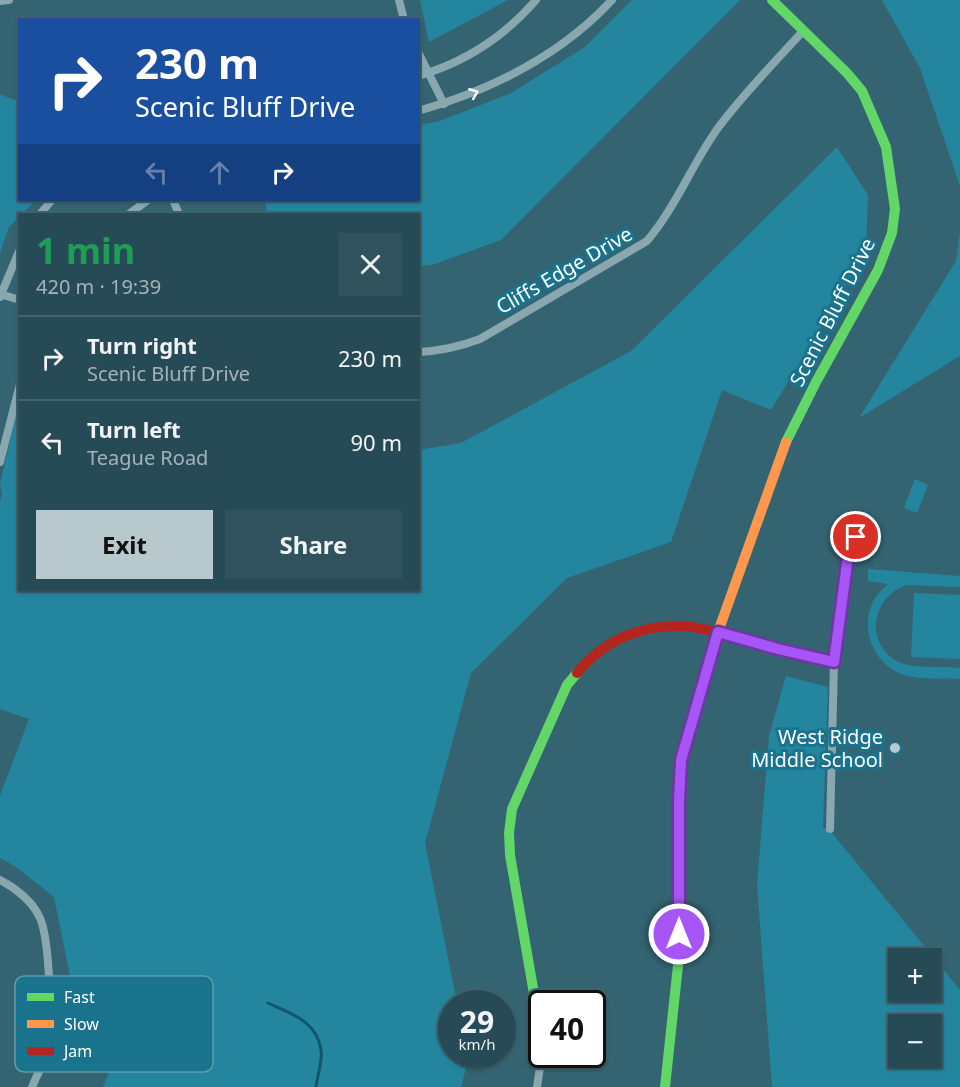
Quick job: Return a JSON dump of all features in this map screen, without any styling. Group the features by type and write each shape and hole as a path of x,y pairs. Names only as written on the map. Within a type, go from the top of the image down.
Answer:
{"street":[{"path":"0,1 9,0"},
{"path":"399,0 404,18"},
{"path":"420,75 458,62 479,50 503,33 536,0"},
{"path":"420,110 474,94 550,53 577,33 612,0"},
{"name":"Scenic Bluff Drive","path":"665,1087 679,956 681,760 718,632 785,444 816,382 878,270 892,232 895,209 886,147 862,91 847,73 772,0"},
{"name":"Cliffs Edge Drive","path":"420,352 460,346 480,339 647,242 664,221 717,129 739,101 804,30"},
{"path":"420,56 444,104"},
{"path":"41,213 51,201"},
{"path":"130,213 147,201"},
{"path":"18,254 0,295 18,300"},
{"path":"0,462 18,392"},
{"path":"830,829 834,662 848,556 856,537"},
{"path":"533,990 510,855 509,833 512,809 567,685 591,656 619,638 652,628 686,626 834,662"},
{"path":"0,880 27,900 40,918 47,943 48,976"},
{"path":"537,1087 540,1068"},
{"path":"32,1087 38,1072"}],"shaded area":[{"path":"420,0 508,0 429,42"},
{"path":"632,0 740,0 501,240 432,265 420,266 420,213 266,213 266,201 420,201 420,125 440,121 511,93 585,47"},
{"path":"882,0 960,0 960,186 920,68"},
{"path":"0,94 14,100 18,98 18,201 35,201 23,213 18,213 18,218 9,227 0,253"},
{"path":"837,147 868,195 866,253 771,410 722,390 671,542 567,578 471,673 425,843 454,990 438,990 438,1068 466,1068 461,1087 103,1087 109,1072 213,1072 213,976 70,976 54,897 16,867 0,858 0,796 29,719 0,709 0,501 2,493 0,484 18,407 18,591 420,591 420,450 461,443 631,351"},
{"path":"960,232 960,356 859,418 956,261"},
{"path":"915,479 928,485 917,513 904,508"},
{"path":"868,569 960,576 960,587 906,585 894,591 879,610 876,622 880,644 899,662 920,666 960,668 960,679 927,678 902,674 880,658 870,641 868,621 874,599 888,584 868,581"},
{"path":"914,593 960,595 960,659 911,657"},
{"path":"786,676 828,687 823,827 832,833 926,948 888,948 888,1002 942,1002 942,968 960,990 960,1087 772,1087 757,885 769,736"}],"waterway":[{"path":"268,1003 301,1019 314,1032 321,1050 321,1064 316,1087"}],"traffic: fast":[{"path":"772,0 847,73 862,91 886,147 895,209 892,233 878,270 816,382 786,442"},
{"path":"533,990 510,855 509,833 512,809 567,685 577,673"},
{"path":"665,1087 679,956 681,770"}],"traffic: slow":[{"path":"786,442 718,632 834,662"}],"traffic: jam":[{"path":"577,673 599,651 639,631 685,626 718,632 681,760 681,770"}],"place":[{"name":"West Ridge Middle School","path":"895,748"}],"route":[{"path":"679,934 681,760 718,632 834,662 848,556 856,537"}]}
